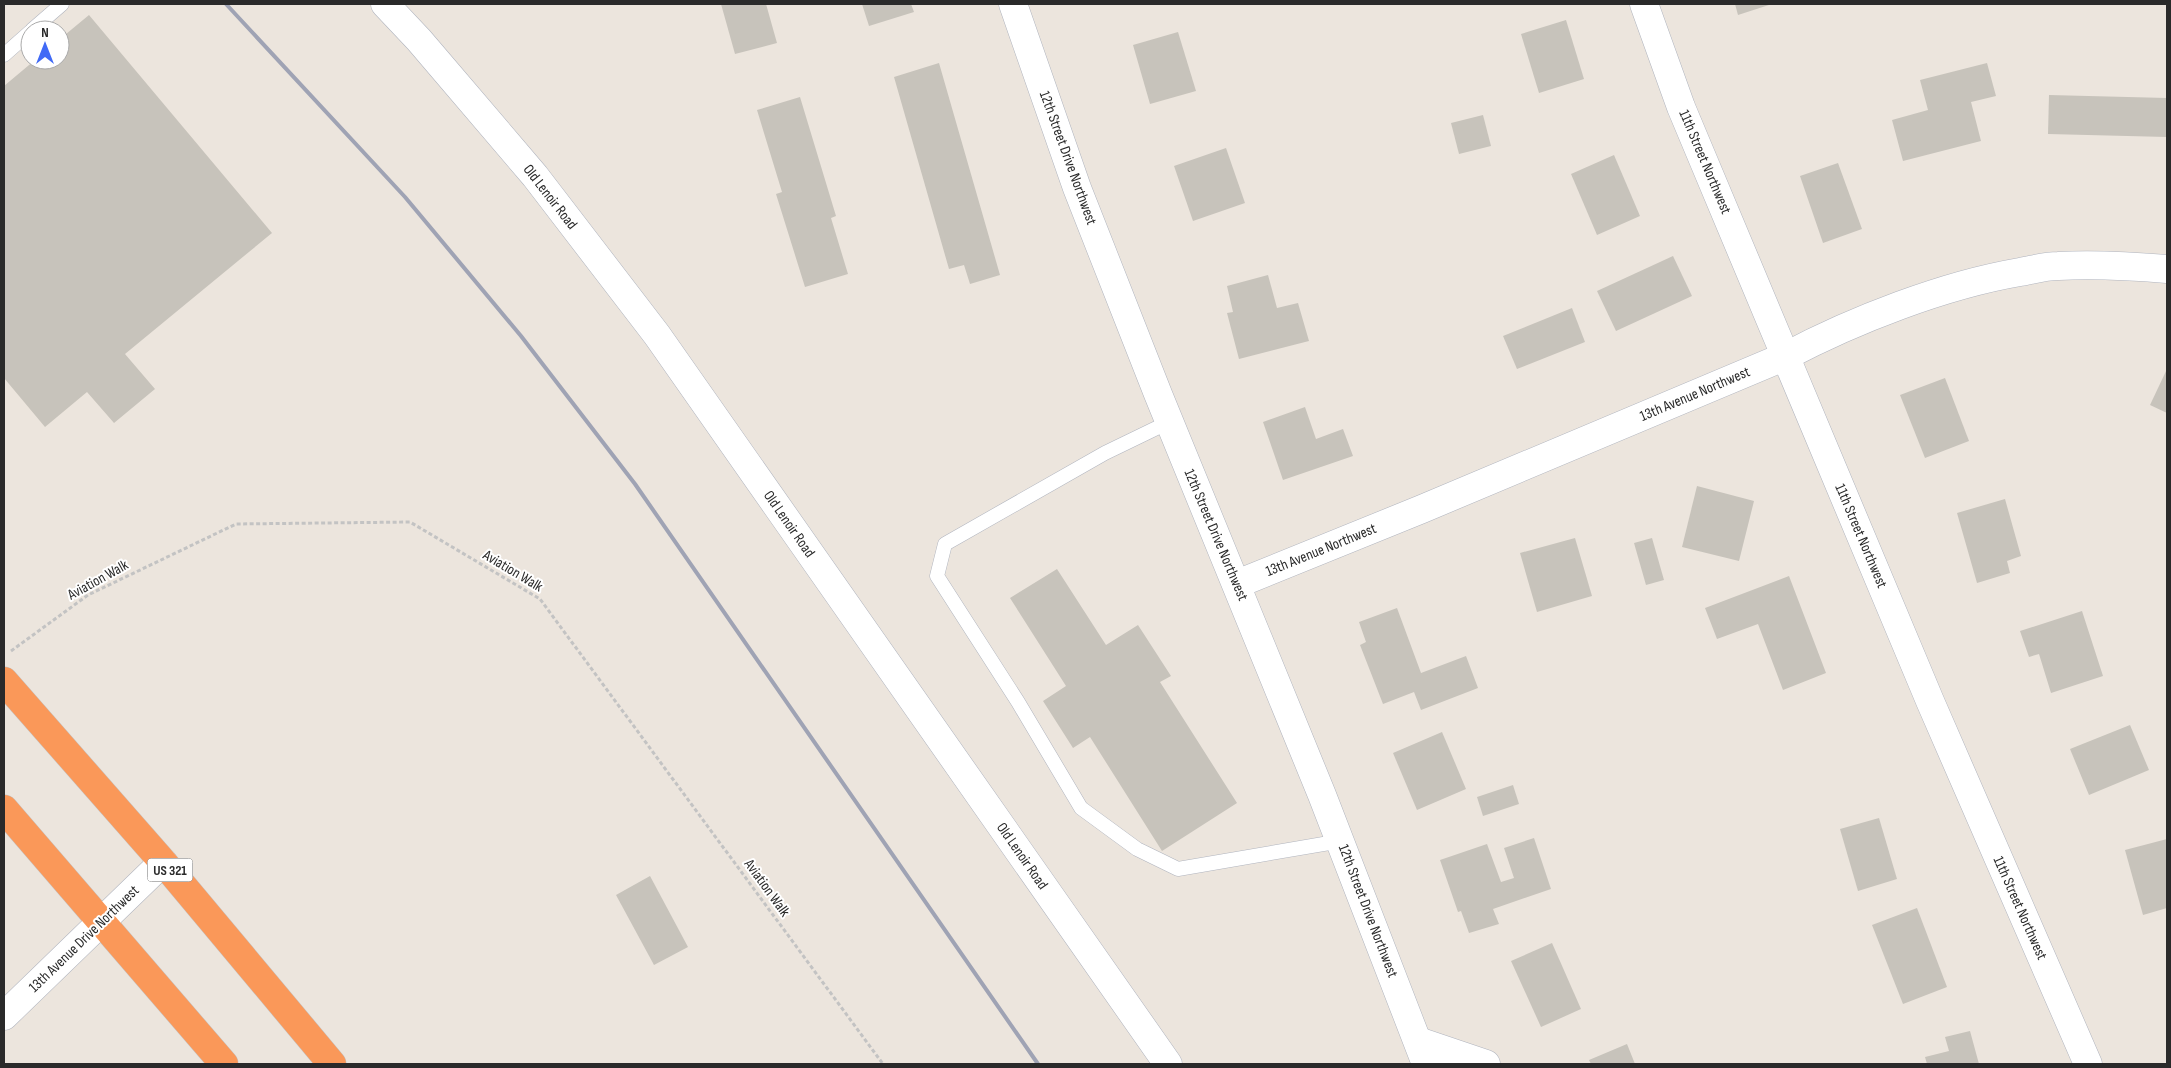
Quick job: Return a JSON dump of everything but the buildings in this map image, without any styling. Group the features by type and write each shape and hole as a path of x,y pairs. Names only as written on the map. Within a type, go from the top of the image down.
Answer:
{"highway":[{"name":"US 321","path":"4,681 163,862 332,1064"},
{"path":"4,809 224,1064"}],"street":[{"name":"Old Lenoir Road","path":"385,4 419,40 535,176 657,335 1168,1064"},
{"name":"12th Street Drive Northwest","path":"1013,4 1077,188 1169,422 1341,841 1422,1052"},
{"name":"11th Street Northwest","path":"1644,4 1681,107 1930,700 2088,1064"},
{"name":"13th Avenue Northwest","path":"1237,584 1422,509 1902,306 1985,278 2056,266 2135,266 2167,269"},
{"name":"13th Avenue Drive Northwest","path":"4,1016 163,862"},
{"path":"1422,1052 1486,1064"}],"lane":[{"path":"44,20 62,4"},
{"path":"4,54 20,40"},
{"path":"1169,422 1105,454 945,544 937,576 1018,702 1081,808 1137,849 1178,869 1341,841"}],"path":[{"name":"Aviation Walk","path":"4,656 88,595 236,524 410,522 540,599 883,1064"}],"railway":[{"path":"226,4 405,197 521,336 635,484 1038,1064"}]}
